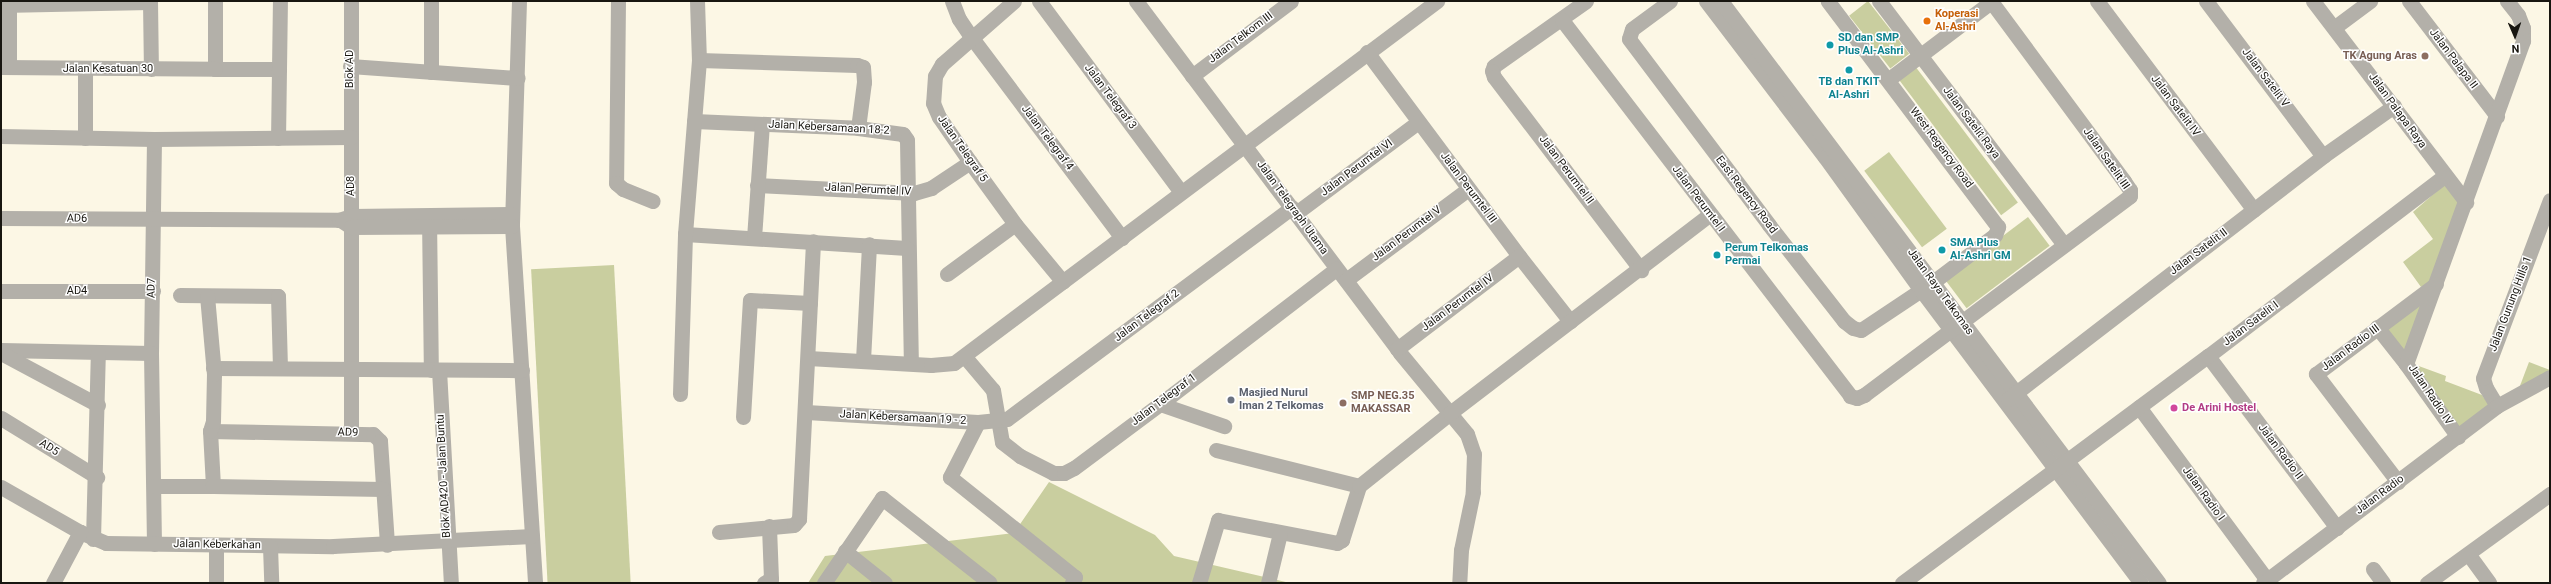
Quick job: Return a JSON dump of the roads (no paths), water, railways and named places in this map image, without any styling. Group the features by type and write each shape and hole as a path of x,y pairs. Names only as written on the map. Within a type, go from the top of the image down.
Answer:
{"street":[{"path":"215,1 215,69"},
{"path":"278,138 280,1"},
{"name":"Blok AD","path":"351,137 350,66 352,1"},
{"path":"431,1 431,72"},
{"path":"519,1 518,78 512,220 534,583"},
{"path":"618,1 616,183 623,190 653,201"},
{"path":"680,394 685,234 699,60 697,1"},
{"name":"Jalan Telegraf 4","path":"952,1 959,19 972,38 1122,238"},
{"name":"Jalan Telegraf 5","path":"1014,1 942,64 932,89 933,103 939,117 1015,224 1063,282"},
{"name":"Jalan Telegraf 3","path":"1039,1 1181,192"},
{"name":"Jalan Telkom III","path":"1192,76 1291,1"},
{"path":"808,358 911,362 945,365 965,357 1181,192 1436,1"},
{"path":"1562,20 1586,1"},
{"name":"East Regency Road","path":"1670,1 1632,29 1629,39 1768,226 1844,321 1856,330 1866,328 1927,286"},
{"name":"Jalan Raya Telkomas","path":"1706,1 1770,75"},
{"name":"Jalan Raya Telkomas","path":"1721,1 1825,156 2011,396 2062,466 2141,583"},
{"name":"West Regency Road","path":"1828,1 1889,79 1998,227 1995,235 1927,286"},
{"name":"Jalan Satelit Raya","path":"1879,1 2064,245"},
{"path":"1889,79 1919,54 1991,1"},
{"name":"Jalan Satelit III","path":"1850,396 1857,398 1864,395 2064,245 2126,201 2130,190 1991,1"},
{"name":"Jalan Satelit IV","path":"2097,1 2254,210"},
{"name":"Jalan Satelit V","path":"2206,1 2323,156"},
{"name":"Jalan Palapa Raya","path":"2313,1 2394,106 2444,176 2466,202"},
{"path":"2334,27 2370,1"},
{"name":"Jalan Palapa II","path":"2409,1 2497,116"},
{"name":"Jalan Radio IV","path":"2458,437 2406,364 2497,116 2522,41 2520,22 2507,1"},
{"path":"5,67 6,4 150,2 151,69"},
{"name":"Jalan Telegraph Utama","path":"1142,3 1192,76 1245,144 1397,349 1467,434 1475,462 1474,492 1461,550 1459,583"},
{"name":"Jalan Perumtel II","path":"1562,20 1494,66 1492,71 1494,77 1641,270"},
{"name":"Jalan Perumtel I","path":"1562,20 1850,396"},
{"name":"Jalan Perumtel III","path":"1367,52 1468,189 1570,321"},
{"path":"699,60 859,65 865,73 858,128"},
{"path":"350,66 518,78"},
{"name":"Jalan Kesatuan 30","path":"5,67 85,69 279,69"},
{"path":"85,69 85,138"},
{"name":"Jalan Satelit II","path":"2011,396 2323,156 2394,106"},
{"name":"Jalan Kebersamaan 18-2","path":"694,121 858,128 896,132 906,137 906,193"},
{"name":"Jalan Perumtel VI","path":"1294,210 1418,122"},
{"path":"754,238 762,125"},
{"path":"1,136 154,139 351,137"},
{"name":"AD8","path":"351,137 347,221 352,432"},
{"name":"AD7","path":"154,139 151,353 154,544"},
{"name":"Jalan Perumtel IV","path":"757,185 906,193 931,188 970,162"},
{"name":"Jalan Satelit I","path":"1902,583 2062,466 2444,176"},
{"name":"Jalan Perumtel V","path":"1341,274 1468,189"},
{"path":"906,193 911,362"},
{"name":"Jalan Gunung Hills 1","path":"2497,406 2486,388 2483,378 2550,200"},
{"name":"Jalan Telegraf 2","path":"1000,421 1016,414 1038,399 1294,210"},
{"path":"1199,583 1218,520 1337,543 1342,540 1359,486 1450,413 1570,321 1641,270 1710,214"},
{"name":"AD6","path":"1,218 347,221 512,220"},
{"name":"Blok AD420 - Jalan Buntu","path":"429,221 430,370 448,540 451,583"},
{"path":"947,274 1015,224"},
{"path":"685,234 869,244 907,248"},
{"path":"719,532 769,526 794,525 798,522 806,412 813,241"},
{"path":"863,360 869,244"},
{"name":"Jalan Perumtel IV","path":"1397,349 1519,256"},
{"name":"Jalan Telegraf 1","path":"965,357 993,390 1000,421 1000,437 1012,451 1053,472 1064,473 1074,468 1160,404 1341,274"},
{"name":"Jalan Radio III","path":"2398,482 2316,374 2436,284"},
{"name":"AD4","path":"1,291 152,291"},
{"path":"180,295 279,297 280,368"},
{"path":"207,296 213,368 214,422 210,432 213,486"},
{"path":"743,417 750,300 810,303"},
{"path":"2377,327 2406,364"},
{"path":"1,350 98,354 151,353"},
{"path":"1,353 98,405"},
{"path":"53,583 87,535 97,477 98,354"},
{"name":"Jalan Radio II","path":"2208,356 2337,528"},
{"path":"213,368 522,370"},
{"name":"Jalan Radio","path":"2265,582 2497,406 2550,377"},
{"path":"1160,404 1224,426"},
{"name":"Jalan Radio I","path":"2139,407 2265,582"},
{"name":"Jalan Kebersamaan 19 - 2","path":"806,412 978,422 1000,421"},
{"name":"AD5","path":"1,418 97,477"},
{"path":"978,422 950,477 1075,577 1072,583"},
{"name":"AD9","path":"210,432 352,432 373,434 380,441 387,544"},
{"path":"1216,450 1359,486"},
{"name":"Jalan Raya Telkomas","path":"2062,466 2159,583"},
{"path":"154,486 383,489"},
{"name":"Jalan Keberkahan","path":"1,487 87,535 106,543 270,546 387,544 532,536"},
{"path":"2427,583 2469,555 2550,494"},
{"path":"824,583 882,498 990,583"},
{"path":"764,583 771,579 769,526"},
{"path":"1268,583 1280,533"},
{"path":"216,545 216,583"},
{"path":"270,546 271,583"},
{"path":"845,551 886,583"},
{"path":"2469,555 2489,583"},
{"path":"2373,569 2383,583"}],"place":[{"name":"Koperasi Al-Ashri","path":"1927,21"},
{"name":"SD dan SMP Plus Al-Ashri","path":"1830,45"},
{"name":"TK Agung Aras","path":"2425,56"},
{"name":"TB dan TKIT Al-Ashri","path":"1849,70"},
{"name":"SMA Plus Al-Ashri GM","path":"1942,250"},
{"name":"Perum Telkomas Permai","path":"1717,255"},
{"name":"Masjied Nurul Iman 2 Telkomas","path":"1231,400"},
{"name":"SMP NEG.35 MAKASSAR","path":"1343,403"},
{"name":"De Arini Hostel","path":"2174,408"}]}
